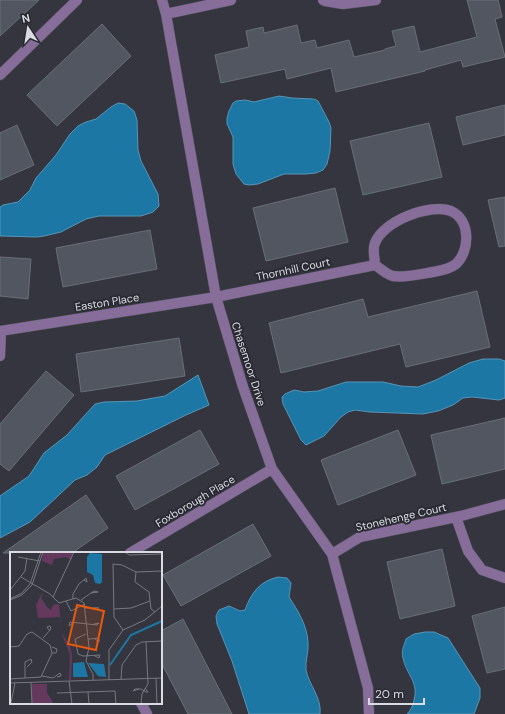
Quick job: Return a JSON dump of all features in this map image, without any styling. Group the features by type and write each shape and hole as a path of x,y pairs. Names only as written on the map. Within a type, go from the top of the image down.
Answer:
{"street":[{"path":"0,74 77,0"},
{"name":"Chasemoor Drive","path":"162,0 166,14 202,225 216,297 242,387 272,469 332,554 368,688 369,714"},
{"path":"166,14 231,0"},
{"path":"324,0 343,4 376,0"},
{"path":"441,208 453,212 464,223 466,236 465,251 456,264 436,271 413,275 392,276 375,264 374,245 378,236 394,223 415,213 441,208"},
{"name":"Thornhill Court","path":"216,297 375,264"},
{"name":"Easton Place","path":"0,356 1,331 216,297"},
{"name":"Foxborough Place","path":"132,552 272,469"},
{"name":"Stonehenge Court","path":"332,554 360,537 456,517 505,504"},
{"name":"Stonehenge Court","path":"456,517 468,551 482,570 505,578"},
{"path":"142,704 147,714"}],"water":[{"path":"279,96 314,99 318,101 331,128 330,151 327,164 323,170 316,173 284,174 258,184 244,184 236,174 233,164 233,137 227,124 229,111 233,103 236,101 245,100 254,102"},
{"path":"118,103 125,104 134,111 137,120 138,150 141,161 158,194 159,206 153,212 141,216 99,216 86,219 61,232 44,236 0,236 0,207 18,202 30,190 36,178 78,126 96,119"},
{"path":"483,359 499,359 505,361 505,398 499,400 472,397 463,398 453,405 438,411 423,414 355,410 348,412 341,417 324,436 306,445 301,440 283,404 282,397 294,390 304,392 318,391 346,382 383,382 401,386 418,387 436,380 469,363"},
{"path":"198,375 209,405 105,455 97,467 87,475 75,480 30,522 0,538 0,496 29,476 44,453 67,435 95,404 104,402 137,401 165,396"},
{"path":"278,577 287,578 291,583 289,597 299,613 306,630 308,645 306,670 319,702 320,714 249,714 232,661 217,624 216,616 219,610 229,606 240,611 245,610 253,593 261,585 266,581"},
{"path":"434,632 448,638 480,688 480,698 474,714 407,714 413,704 415,688 402,655 403,648 406,639 414,634"}],"building":[{"path":"0,0 39,0 0,36"},
{"path":"467,0 498,0 502,17 495,19 505,57 463,67 461,60 425,71 336,92 331,68 287,79 285,69 221,83 215,55 249,47 246,31 263,27 264,33 297,25 301,43 315,40 317,48 349,40 354,57 396,46 392,31 414,26 420,52 477,37"},
{"path":"102,24 131,56 57,126 27,95"},
{"path":"505,105 505,135 463,145 456,117"},
{"path":"429,123 442,177 363,195 350,141"},
{"path":"17,125 34,165 0,180 0,133"},
{"path":"335,188 348,242 266,261 253,208"},
{"path":"505,197 505,246 499,247 488,200"},
{"path":"150,230 157,269 63,287 56,248"},
{"path":"0,257 31,259 28,299 0,296"},
{"path":"477,291 490,347 406,367 400,344 281,373 269,323 363,299 368,317"},
{"path":"179,338 185,376 81,392 76,354"},
{"path":"46,371 74,395 9,471 0,464 0,424"},
{"path":"505,418 505,469 442,484 431,435"},
{"path":"200,430 219,464 135,510 116,476"},
{"path":"398,430 416,475 338,505 321,460"},
{"path":"86,495 108,528 73,552 3,553"},
{"path":"253,524 271,556 181,606 163,575"},
{"path":"442,549 455,606 400,619 387,562"},
{"path":"505,607 505,669 487,673 472,616"},
{"path":"183,619 232,714 188,714 162,664 162,630"}]}
